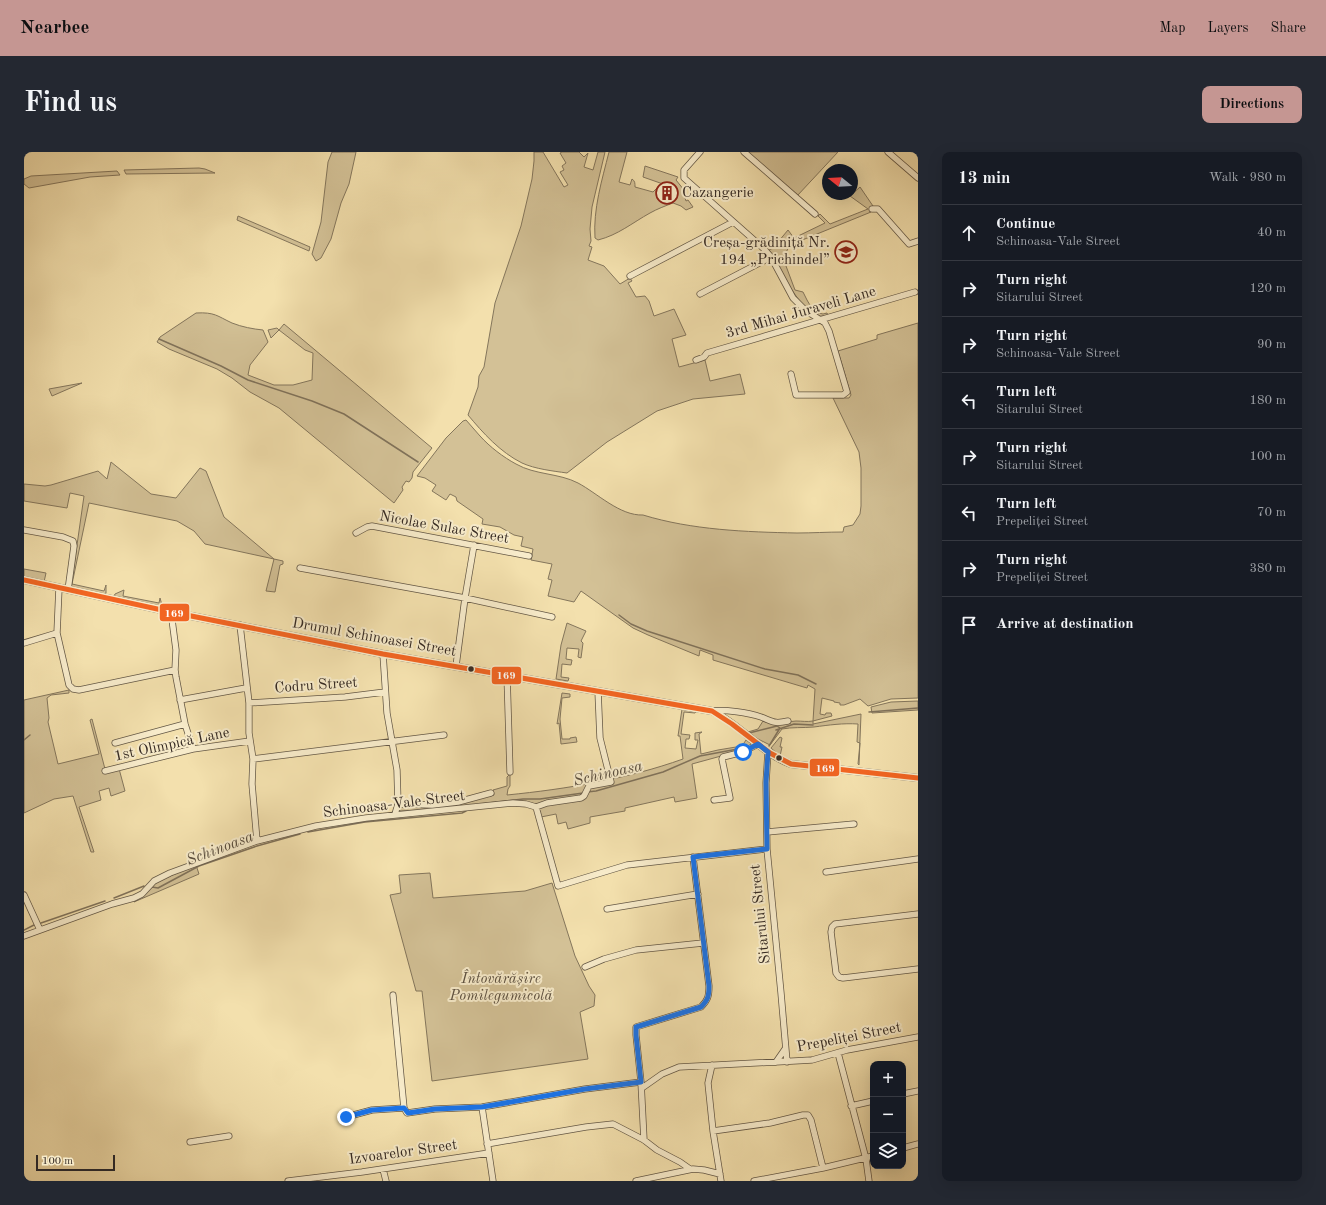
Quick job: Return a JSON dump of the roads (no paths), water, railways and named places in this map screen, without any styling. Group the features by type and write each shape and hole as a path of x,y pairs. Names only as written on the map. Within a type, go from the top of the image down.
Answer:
{"street":[{"path":"700,152 684,170 684,178 764,249 771,258 794,298 805,310 825,323 829,331 847,388 846,393 843,395 796,395 791,374"},
{"path":"744,152 815,214"},
{"path":"888,152 918,178"},
{"path":"872,209 878,210 909,244 918,242"},
{"path":"630,276 733,222"},
{"path":"700,294 771,258"},
{"name":"3rd Mihai Juraveli Lane","path":"696,360 704,357 707,353 915,292"},
{"name":"Nicolae Sulac Street","path":"356,533 372,526 529,556"},
{"path":"24,530 63,537 72,541 74,546 68,590"},
{"path":"456,666 464,598 474,545"},
{"path":"300,568 464,598 552,617"},
{"name":"Drumul Schinoasei Street","path":"24,580 172,612 383,654 712,711 726,710 762,717 773,723 788,721"},
{"path":"59,588 57,633 69,684 73,690 137,679 175,670"},
{"path":"172,612 176,650 175,670 185,724 193,749"},
{"path":"240,625 246,688 249,703 250,741"},
{"path":"24,644 57,633"},
{"path":"383,654 385,692 397,770 398,804 395,814"},
{"path":"507,676 510,772"},
{"path":"180,700 246,688"},
{"name":"Schinoasa-Vale Street","path":"24,936 112,904 134,898 142,894 154,881 170,873 257,841 316,826 395,814 462,809 513,803 526,804 536,807 547,803 581,798 590,786 611,782 600,738 598,691"},
{"name":"Codru Street","path":"249,703 345,697 385,692"},
{"name":"Drumul Schinoasei Street","path":"712,711 722,716 779,760 791,764 918,778"},
{"path":"115,743 185,724"},
{"path":"257,841 252,784 253,759 444,735"},
{"name":"1st Olimpică Lane","path":"105,771 193,749 250,741 253,759"},
{"path":"714,800 730,798 722,759 723,757 743,752 758,744"},
{"name":"Sitarului Street","path":"768,752 766,782 767,849 787,1062"},
{"path":"398,804 436,804 458,802 491,793"},
{"path":"536,807 558,886 627,865 767,849"},
{"path":"767,832 854,824"},
{"path":"644,1140 642,1085 636,1027 701,1007 709,997 709,986 693,857"},
{"path":"826,872 918,859"},
{"path":"607,909 698,894"},
{"path":"24,895 40,930"},
{"path":"918,914 833,925 831,932 836,973 839,977 843,978 918,969"},
{"path":"585,967 604,959 636,950 703,943"},
{"path":"393,995 404,1108"},
{"name":"Prepeliței Street","path":"346,1117 372,1110 404,1108 408,1113 435,1109 482,1107 585,1089 642,1085 679,1067 812,1060 847,1050 918,1037"},
{"path":"776,1062 785,1049"},
{"path":"838,1053 866,1159 869,1181"},
{"path":"712,1065 708,1083 713,1130 721,1181"},
{"path":"906,1093 918,1091"},
{"path":"851,1106 870,1102"},
{"path":"482,1107 493,1181"},
{"path":"713,1130 770,1123 808,1115 811,1120 823,1168"},
{"path":"488,1144 608,1124 618,1126 644,1140 657,1150 690,1169"},
{"path":"190,1142 229,1136"},
{"path":"906,1147 918,1144"},
{"name":"Izvoarelor Street","path":"288,1181 322,1179 489,1153"},
{"path":"754,1181 870,1157"},
{"path":"383,1169 386,1181"},
{"path":"636,1181 690,1169 704,1170 720,1174"}],"waterway":[{"path":"159,339 221,366 248,380 312,401 344,414 418,462"},
{"path":"619,615 631,624 647,631 765,669 798,675 816,684"},
{"name":"Schinoasa","path":"869,712 918,708"},
{"name":"Schinoasa","path":"776,730 794,724 813,725"},
{"name":"Schinoasa","path":"749,733 777,726 780,728 769,746"},
{"path":"24,740 30,735"},
{"name":"Schinoasa","path":"587,792 596,791 663,772 700,756 743,748"},
{"name":"Schinoasa","path":"480,804 523,799 540,799 583,793"},
{"name":"Schinoasa","path":"308,832 365,822 462,813 466,811"},
{"name":"Schinoasa","path":"152,887 158,888 199,866 257,846 300,834"},
{"name":"Schinoasa","path":"114,898 144,886"},
{"name":"Schinoasa","path":"41,923 105,901"},
{"name":"Schinoasa","path":"24,930 34,925"}],"place":[{"name":"Cazangerie","path":"667,193"},
{"name":"Creșa-grădiniță Nr. 194 „Prichindel”","path":"846,252"}],"park label":[{"name":"Întovărășire Pomilegumicolă","path":"501,988"}]}
